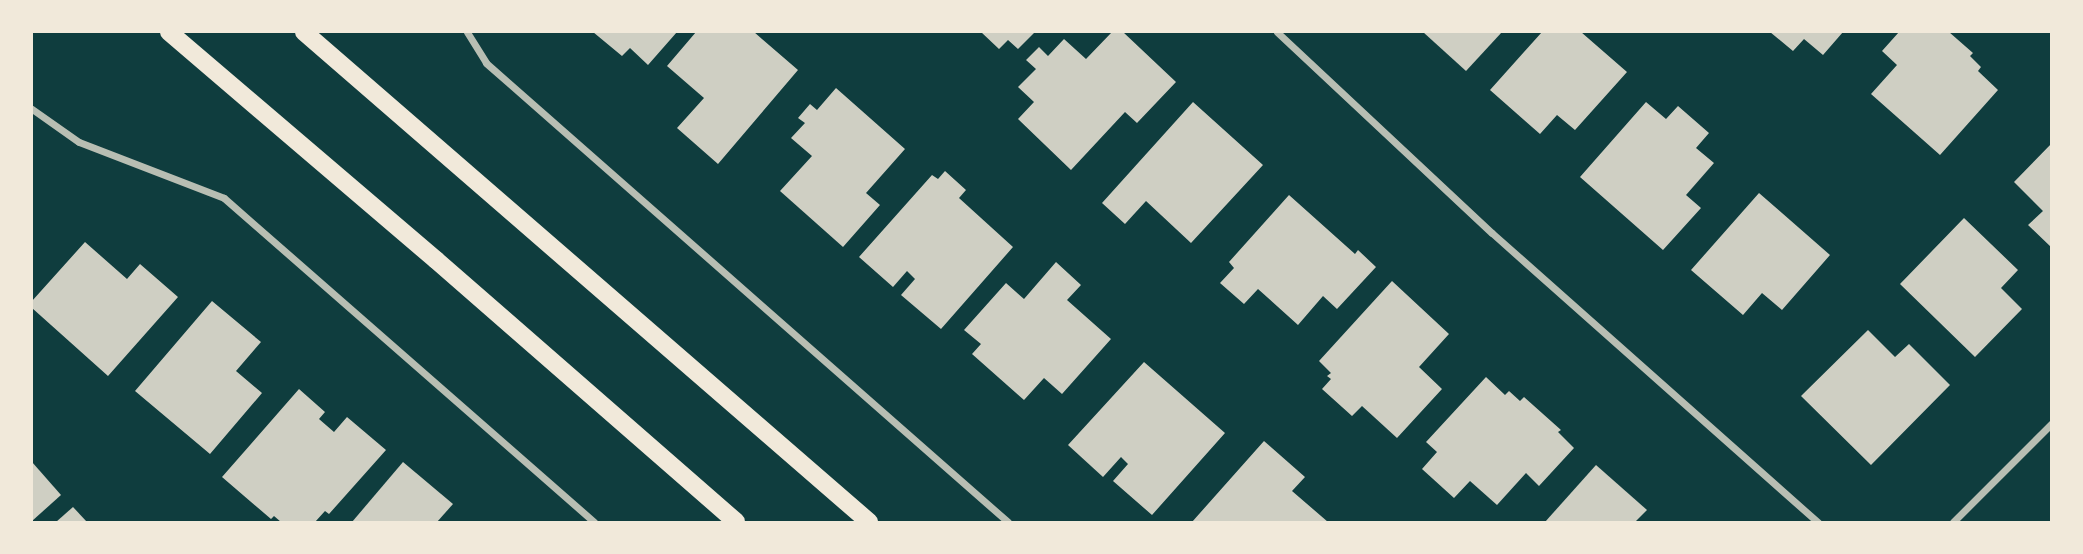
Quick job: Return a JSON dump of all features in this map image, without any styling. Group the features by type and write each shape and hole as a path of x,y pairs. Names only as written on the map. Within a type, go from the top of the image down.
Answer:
{"main road":[{"path":"169,32 436,260 736,523"},
{"path":"304,32 869,523"}],"street":[{"path":"467,32 486,63 1008,523"},
{"path":"1277,32 1492,233 1818,523"},
{"path":"32,109 79,142 224,198 594,523"},
{"path":"1953,523 2052,424"}],"building":[{"path":"593,32 677,32 648,65 630,48 622,56"},
{"path":"696,32 754,32 798,70 718,164 677,128 704,98 667,66"},
{"path":"981,32 1035,32 1018,49 1008,40 999,49"},
{"path":"1112,32 1123,32 1176,82 1137,123 1125,112 1071,170 1018,119 1034,102 1018,87 1036,69 1026,60 1039,47 1048,56 1064,39 1086,59"},
{"path":"1423,32 1502,32 1466,71"},
{"path":"1542,32 1581,32 1627,72 1575,130 1557,115 1540,134 1490,90"},
{"path":"1770,32 1843,32 1823,55 1804,39 1793,51"},
{"path":"1899,32 1949,32 1973,53 1970,56 1981,67 1978,71 1998,90 1940,155 1871,94 1897,65 1882,51"},
{"path":"836,88 905,149 866,193 880,205 843,247 780,191 812,156 791,138 805,123 798,118 810,104 817,110"},
{"path":"1193,102 1263,165 1191,243 1146,201 1125,224 1102,203"},
{"path":"1646,102 1666,119 1678,106 1709,133 1696,148 1714,163 1686,195 1701,208 1663,250 1580,177"},
{"path":"2052,143 2052,248 2028,225 2043,211 2014,182"},
{"path":"945,171 966,190 959,198 1013,247 941,329 901,295 915,279 907,271 893,287 859,257 932,175 938,179"},
{"path":"1759,193 1830,255 1782,310 1762,293 1743,315 1691,270"},
{"path":"1289,195 1355,254 1358,250 1376,267 1337,309 1323,296 1298,325 1258,289 1244,304 1220,283 1234,268 1229,262"},
{"path":"1964,218 2018,270 2001,288 2022,309 1975,357 1900,284"},
{"path":"85,242 127,279 140,264 178,297 108,376 32,308 32,301"},
{"path":"1056,262 1081,285 1067,300 1111,339 1062,394 1044,378 1024,400 972,354 981,344 964,330 1006,283 1024,299"},
{"path":"1392,281 1449,334 1419,367 1442,389 1397,438 1362,406 1352,416 1322,389 1331,379 1327,376 1331,373 1319,361"},
{"path":"212,301 261,342 236,371 262,393 210,454 135,391"},
{"path":"1868,330 1895,357 1909,344 1950,385 1871,465 1801,396"},
{"path":"1144,362 1225,433 1152,515 1113,481 1128,464 1121,457 1103,477 1068,445"},
{"path":"1486,377 1505,395 1509,391 1520,401 1524,397 1561,430 1558,432 1574,448 1539,486 1526,473 1497,505 1470,481 1454,498 1422,469 1437,452 1426,442"},
{"path":"299,389 325,412 319,419 334,432 347,417 386,450 329,514 325,511 315,522 281,522 274,516 271,519 222,477"},
{"path":"1264,441 1305,477 1292,491 1328,522 1192,522"},
{"path":"32,462 61,495 32,521"},
{"path":"403,462 453,504 437,522 352,522"},
{"path":"1596,465 1647,510 1635,522 1545,522"},
{"path":"73,507 87,522 56,522"}]}
